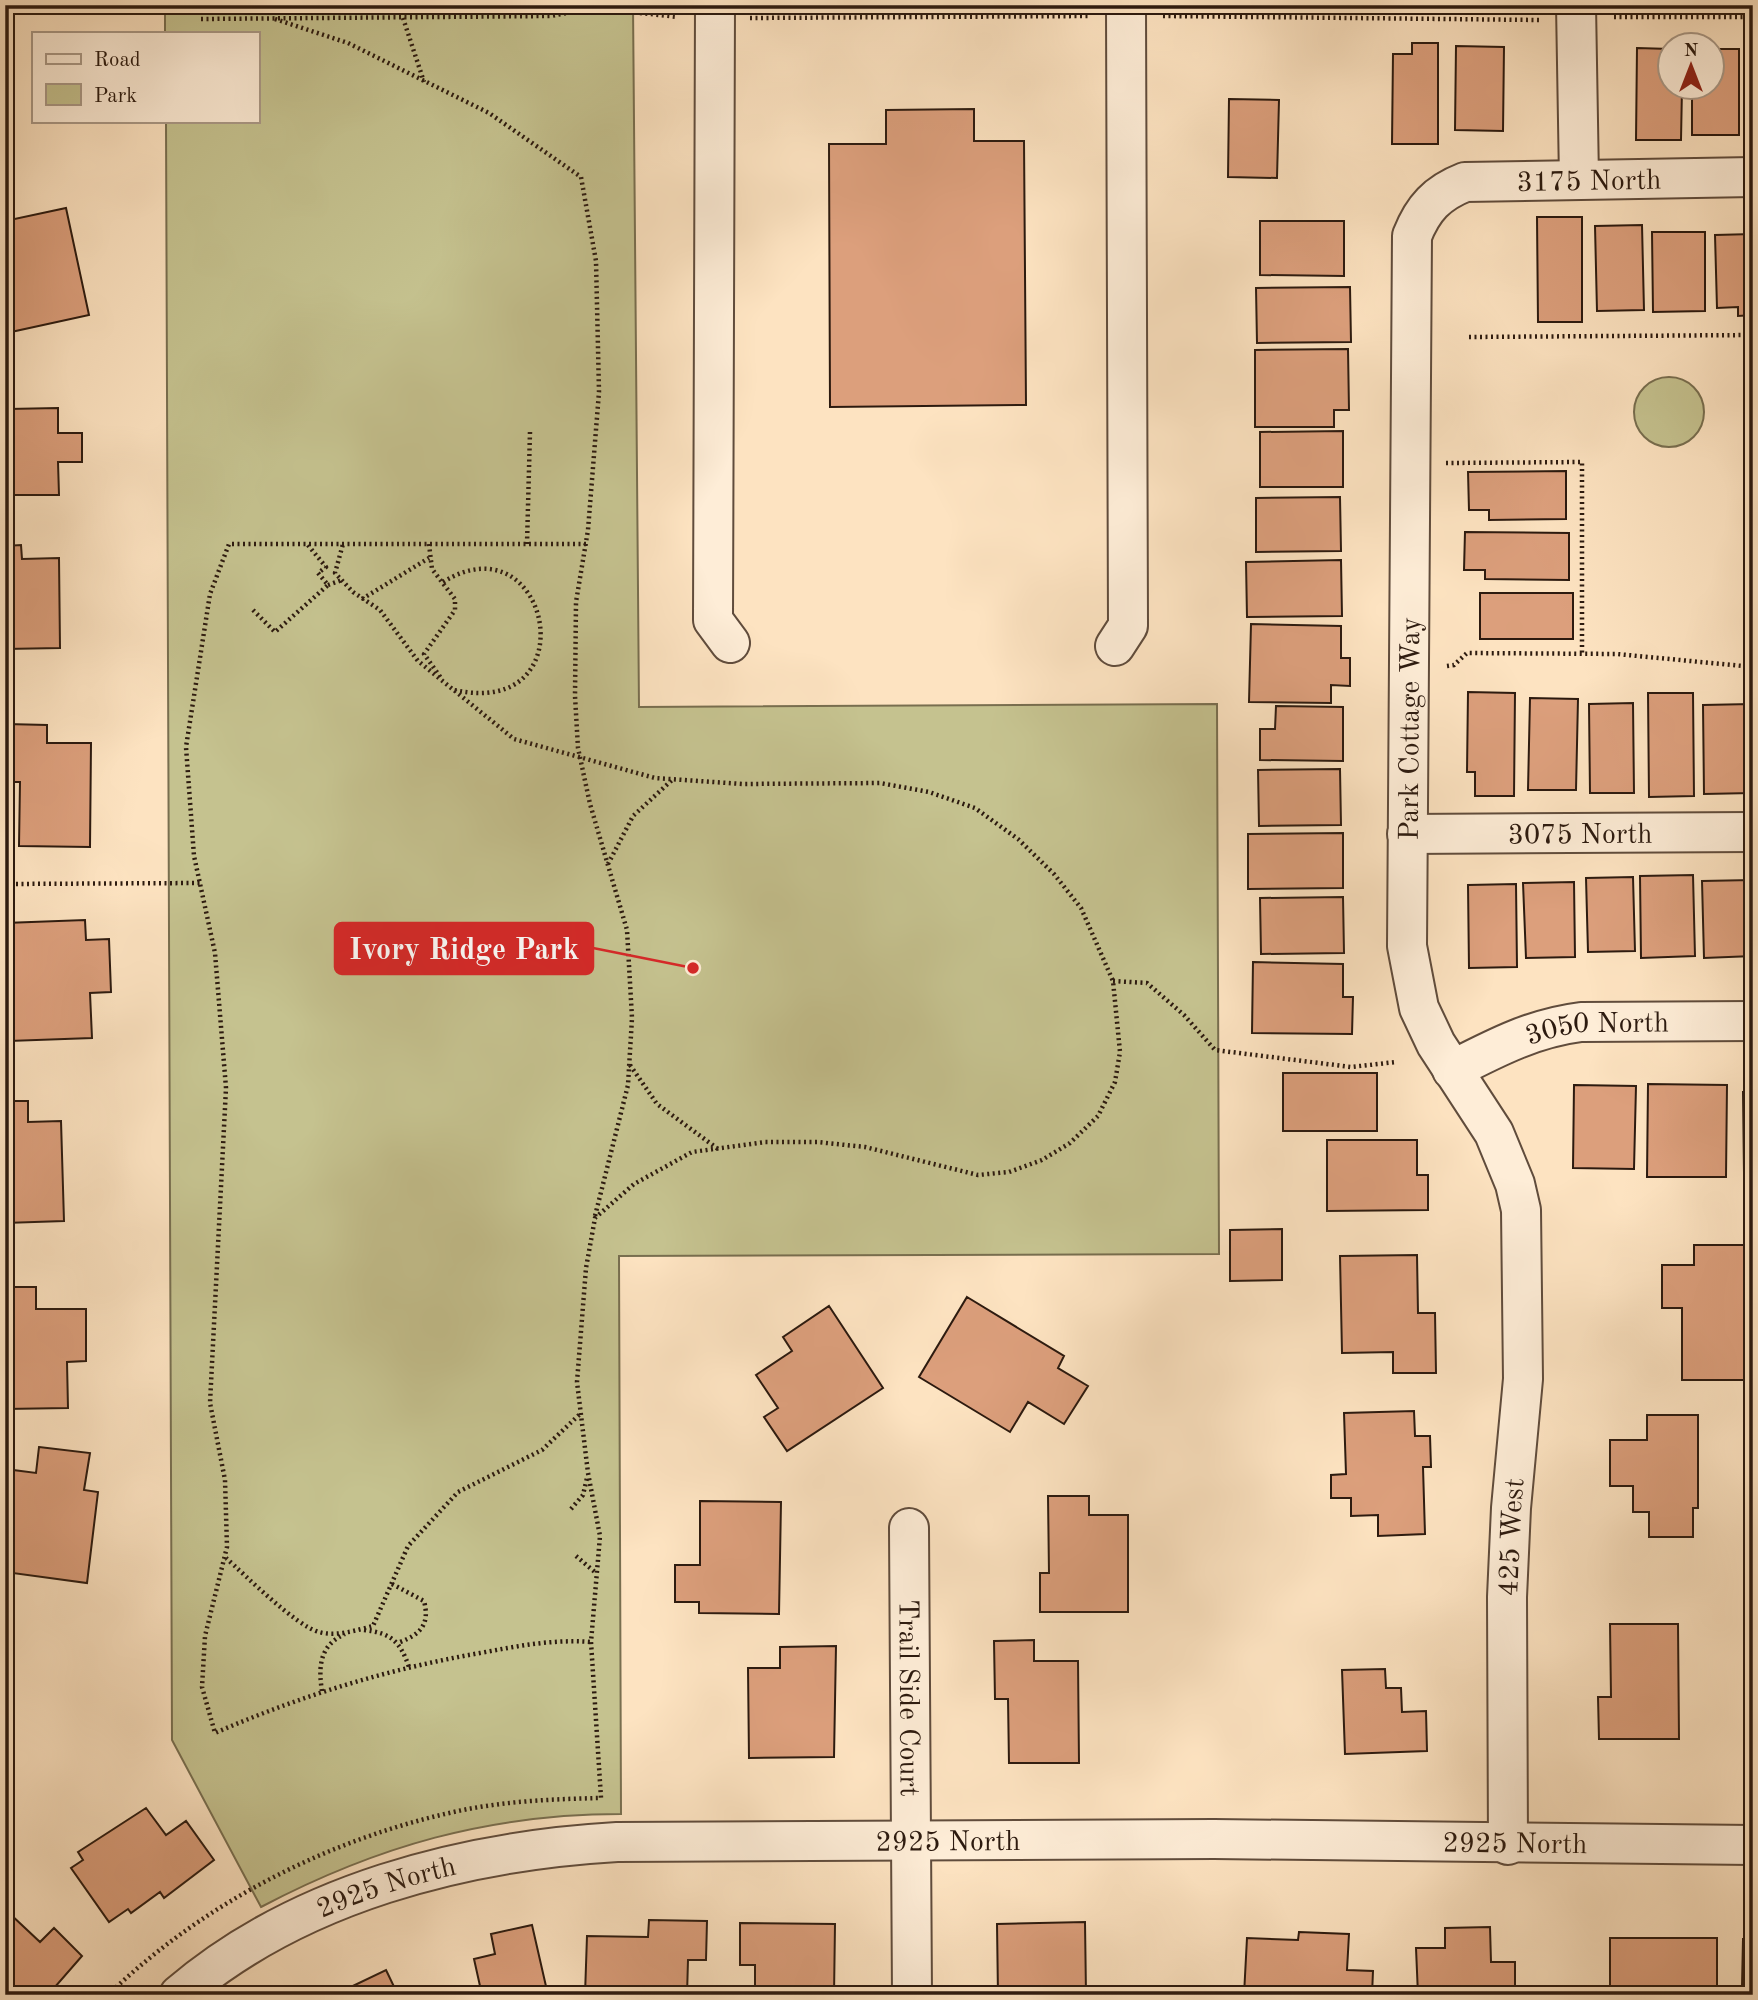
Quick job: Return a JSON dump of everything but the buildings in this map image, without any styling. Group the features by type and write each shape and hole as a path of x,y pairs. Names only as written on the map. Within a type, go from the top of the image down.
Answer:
{"street":[{"path":"1576,5 1579,178"},
{"path":"1115,646 1128,626 1126,11"},
{"path":"715,12 713,620 730,643"},
{"name":"3175 North","path":"1430,202 1446,189 1465,181 1753,177"},
{"name":"Park Cottage Way","path":"1430,202 1412,236 1411,256 1407,946 1411,978 1426,1026 1494,1133 1506,1158 1516,1184 1521,1231"},
{"name":"3075 North","path":"1407,834 1753,832"},
{"name":"3050 North","path":"1452,1070 1518,1036 1558,1024 1581,1021 1753,1021"},
{"name":"425 West","path":"1508,1845 1507,1597 1511,1508 1523,1379 1521,1231"},
{"name":"Trail Side Court","path":"909,1528 912,1995"},
{"name":"2925 North","path":"179,1995 214,1965 314,1912 430,1869 566,1845 1448,1840 1508,1845 1753,1845"}],"path":[{"path":"201,19 551,16 593,8 715,12 1126,11 1536,20"},
{"path":"271,17 348,43 489,113 581,177 596,261 598,379 586,544 576,601 575,696 581,760 627,930 632,1018 622,1110 594,1218 586,1268 577,1382 588,1474 600,1536 591,1642 601,1798"},
{"path":"1616,17 1753,17"},
{"path":"403,18 424,83"},
{"path":"1469,337 1753,335"},
{"path":"527,544 530,432"},
{"path":"1442,463 1582,462 1582,653"},
{"path":"586,544 229,544 210,594 186,747 194,856 215,953 226,1088 210,1404 225,1479 226,1558 205,1636 202,1686 215,1733 286,1702 409,1667 556,1639 591,1642"},
{"path":"307,544 326,567 318,573 328,585"},
{"path":"343,544 335,573 362,598 380,610 418,661 514,738 581,760 655,778 743,784 880,783 929,792 975,808 1018,839 1054,874 1081,908 1113,981 1120,1052 1115,1082 1098,1116 1070,1143 1042,1160 1009,1172 978,1175 865,1147 817,1142 765,1142 692,1152 634,1184 594,1218"},
{"path":"429,544 432,569 455,598 455,610 424,654 445,683"},
{"path":"362,598 429,558"},
{"path":"443,582 459,572 475,568 513,576 531,594 542,626 541,651 528,673 518,683 501,692 475,695 453,690"},
{"path":"253,610 275,632 328,585 342,580"},
{"path":"1442,666 1454,666 1467,653 1582,653 1753,667"},
{"path":"608,865 633,816 673,779"},
{"path":"5,884 200,883"},
{"path":"1113,981 1147,984 1184,1015 1215,1051 1351,1067 1396,1062"},
{"path":"629,1064 657,1104 718,1149"},
{"path":"322,1691 320,1664 324,1650 331,1640 348,1632 373,1626 408,1546 458,1492 542,1450 580,1414"},
{"path":"572,1509 583,1495 588,1474"},
{"path":"576,1556 597,1574"},
{"path":"226,1558 274,1602 319,1632 348,1632"},
{"path":"392,1584 424,1601 427,1611 424,1626 418,1635 400,1642"},
{"path":"360,1629 384,1632 400,1642 409,1667"}],"green space":[{"path":"165,5 633,5 639,707 1217,704 1219,1254 619,1256 621,1814 525,1820 435,1838 348,1867 261,1907 172,1740 166,122 259,122 259,32 165,32"},
{"path":"1669,377 1694,387 1704,412 1694,437 1669,447 1644,437 1634,412 1644,387"}],"place":[{"name":"Ivory Ridge Park","path":"693,968"}]}
